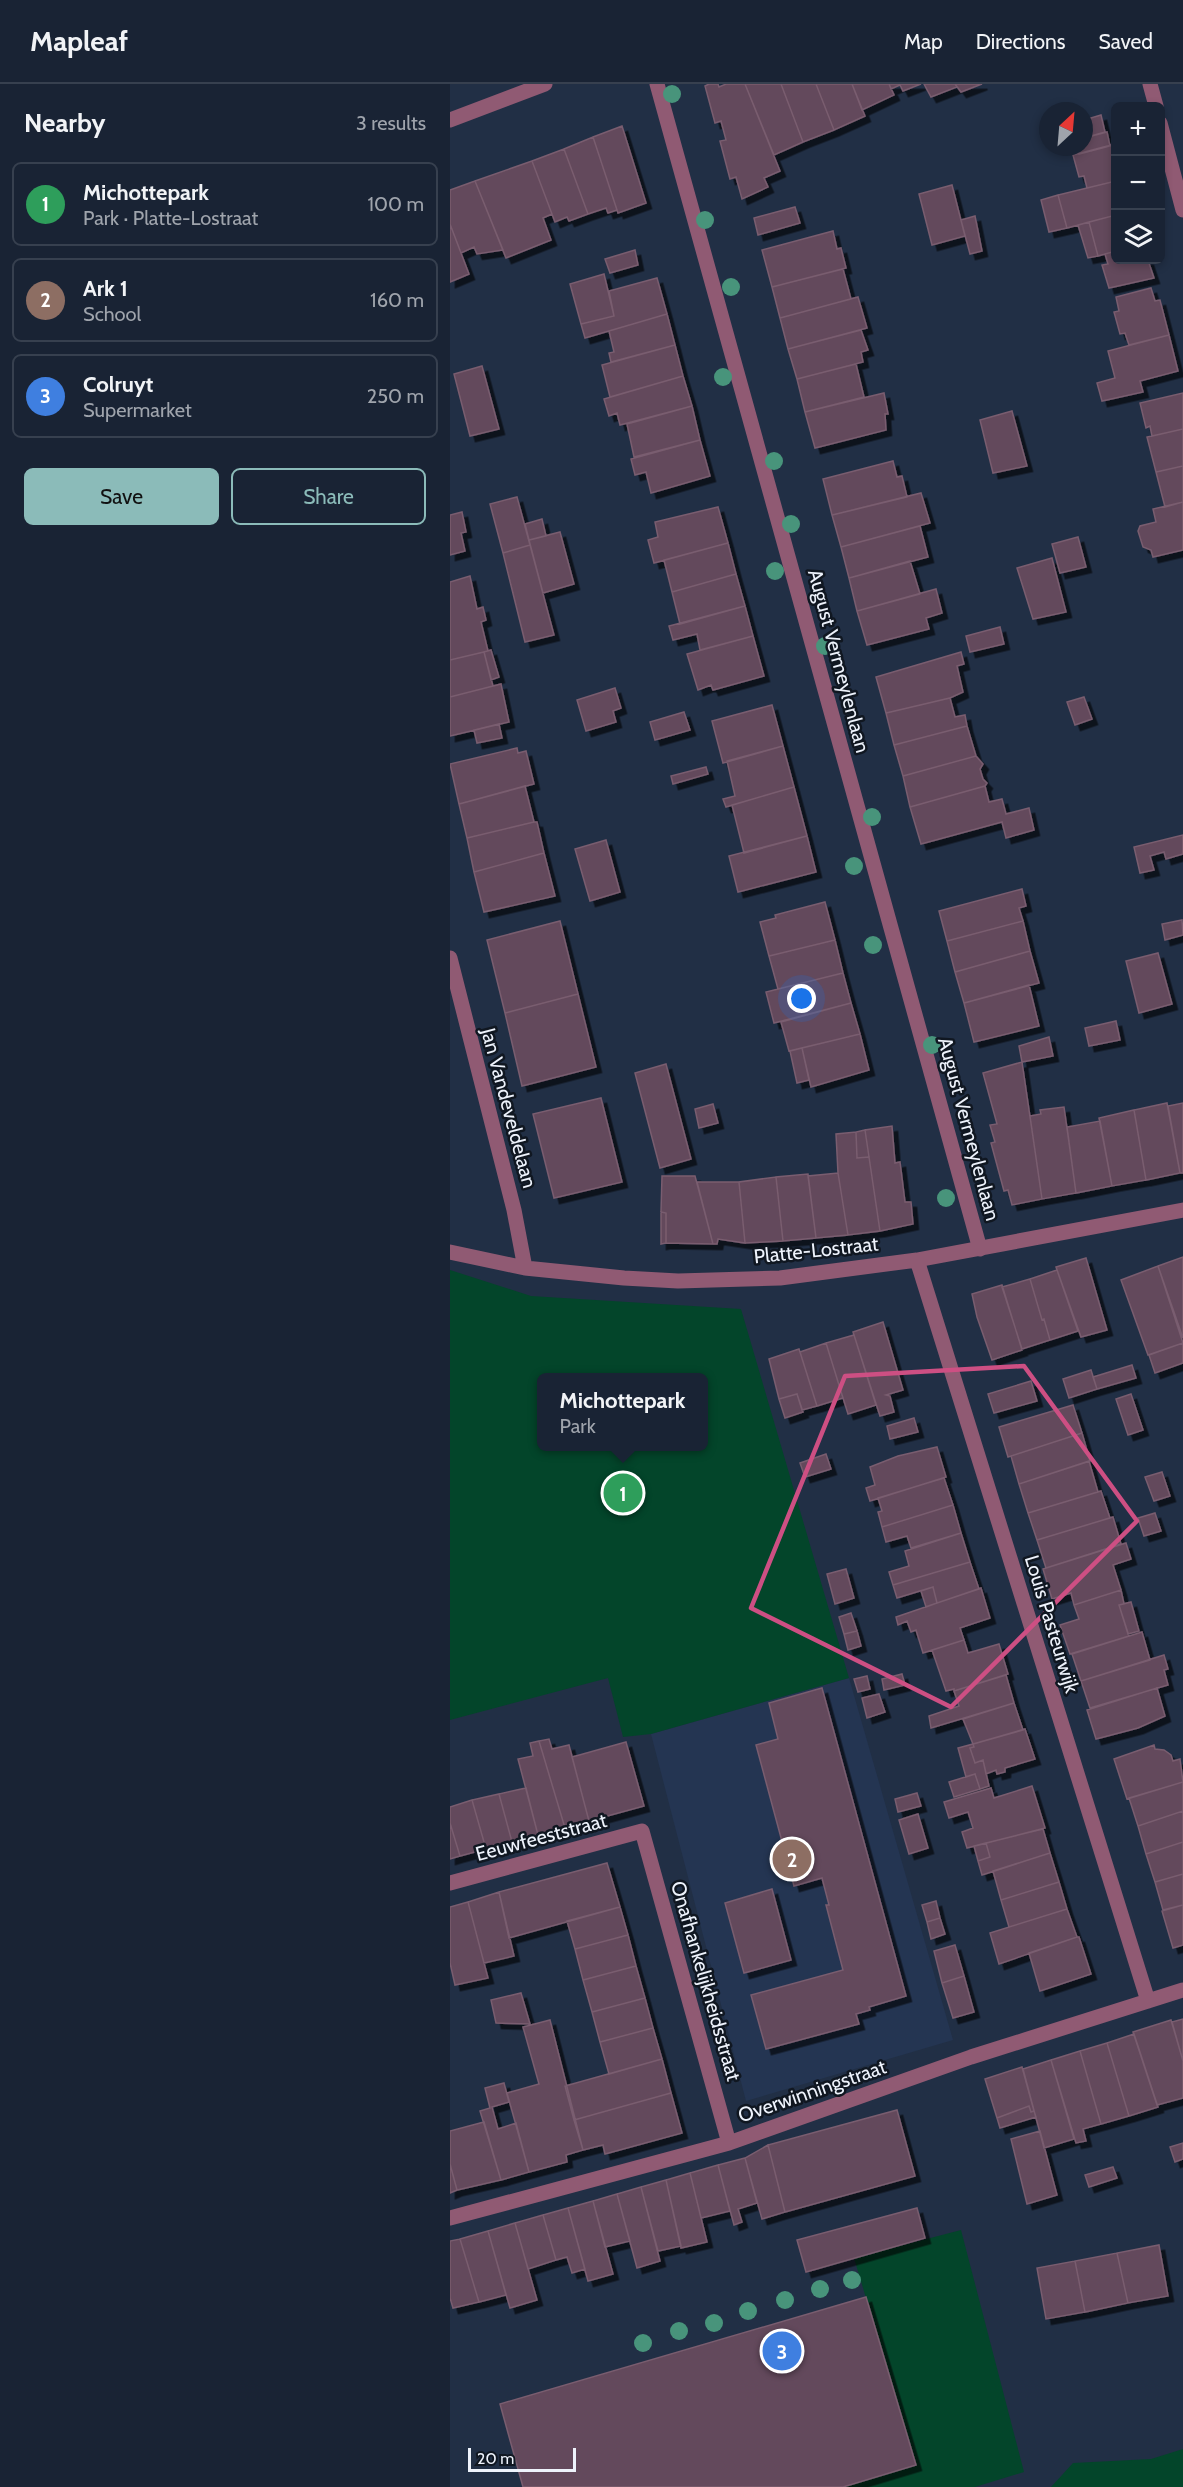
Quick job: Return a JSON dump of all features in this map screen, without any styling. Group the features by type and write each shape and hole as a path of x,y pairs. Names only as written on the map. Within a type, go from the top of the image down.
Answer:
{"street":[{"path":"450,120 545,84"},
{"name":"August Vermeylenlaan","path":"657,84 980,1249"},
{"path":"1150,84 1155,102"},
{"path":"1165,139 1183,210"},
{"name":"Jan Vandeveldelaan","path":"450,958 514,1210 525,1268"},
{"name":"Platte-Lostraat","path":"450,1252 525,1268 624,1278 678,1281 780,1278 917,1260 1183,1210"},
{"name":"Louis Pasteurwijk","path":"917,1260 1148,2001"},
{"name":"Eeuwfeeststraat","path":"450,1883 642,1832"},
{"name":"Onafhankelijkheidsstraat","path":"642,1832 729,2143"},
{"name":"Overwinningstraat","path":"450,2218 729,2143 960,2061 1183,1990"}],"highlighted area":[{"path":"1024,1366 1137,1521 951,1707 751,1608 845,1376"}],"shaded area":[{"path":"849,1678 953,2040 746,2101 651,1734"}],"green space":[{"path":"450,1270 531,1296 741,1309 849,1678 651,1734 623,1737 608,1678 450,1720"},
{"path":"961,2230 1024,2472 975,2487 843,2487 916,2465 854,2258"},
{"path":"1183,2449 1183,2487 1051,2487 1073,2463 1151,2459"}],"building":[{"path":"718,84 719,87 726,84 745,84 780,171 764,178 768,187 742,199 736,177 730,179 720,141 726,140 721,121 715,123 705,86"},
{"path":"745,84 781,84 803,142 774,155"},
{"path":"781,84 816,84 834,130 803,142"},
{"path":"816,84 852,84 865,116 834,130"},
{"path":"852,84 889,84 894,95 862,110"},
{"path":"889,84 921,84 903,91 900,85 891,89"},
{"path":"924,84 955,84 957,87 931,97"},
{"path":"955,84 982,84 961,92"},
{"path":"1101,115 1105,132 1093,135 1093,117"},
{"path":"622,126 646,203 618,213 593,137"},
{"path":"1107,132 1110,146 1093,150 1093,136"},
{"path":"593,137 617,210 608,213 606,208 588,214 564,149"},
{"path":"1111,145 1111,182 1087,188 1084,176 1079,177 1073,156 1093,156 1093,150"},
{"path":"564,149 588,214 569,221 567,217 555,222 532,161"},
{"path":"532,161 552,214 543,218 551,240 506,258 475,181"},
{"path":"475,181 503,250 477,254 474,247 461,253 450,224 450,190"},
{"path":"1111,182 1111,216 1067,228 1058,195"},
{"path":"952,185 965,236 932,245 919,194"},
{"path":"1058,195 1067,228 1049,232 1041,200"},
{"path":"795,207 800,223 758,235 754,218"},
{"path":"975,216 982,251 970,254 961,220"},
{"path":"1111,216 1111,252 1098,256 1089,222"},
{"path":"1089,222 1098,256 1088,258 1078,225"},
{"path":"450,224 469,274 450,282"},
{"path":"833,231 837,249 841,248 846,268 772,287 762,250"},
{"path":"635,250 638,265 610,273 605,259"},
{"path":"1111,252 1111,264 1149,264 1154,278 1109,288 1102,265 1108,264 1105,254"},
{"path":"843,269 851,299 780,318 772,287"},
{"path":"604,274 614,316 581,324 570,284"},
{"path":"657,278 667,314 585,338 581,324 614,316 609,291"},
{"path":"1151,288 1155,301 1160,300 1169,335 1129,345 1125,333 1120,334 1114,312 1119,311 1116,297"},
{"path":"858,297 867,328 788,349 780,318"},
{"path":"667,314 675,345 611,362 609,353 614,352 609,331"},
{"path":"861,330 868,350 861,352 863,362 797,379 788,349"},
{"path":"1169,335 1178,371 1140,381 1143,392 1102,401 1097,383 1115,378 1108,351"},
{"path":"675,345 683,376 610,397 602,365"},
{"path":"856,364 864,397 805,412 797,379"},
{"path":"482,366 499,429 470,436 454,374"},
{"path":"683,376 692,406 620,425 617,413 609,416 604,399"},
{"path":"884,393 888,414 885,414 886,430 815,448 805,412"},
{"path":"1183,393 1183,429 1152,436 1150,426 1146,428 1140,403"},
{"path":"692,406 700,440 634,457 627,424"},
{"path":"1012,411 1027,466 993,473 980,420"},
{"path":"1183,429 1183,466 1156,472 1147,437"},
{"path":"700,440 710,476 651,493 646,472 635,475 631,459"},
{"path":"893,461 897,477 902,476 907,497 832,515 823,479"},
{"path":"1183,466 1183,502 1165,507 1156,472"},
{"path":"921,493 930,523 841,547 832,515"},
{"path":"517,497 530,545 503,553 490,504"},
{"path":"1183,502 1183,550 1153,557 1151,550 1143,547 1138,531 1140,526 1156,522 1153,509"},
{"path":"718,507 728,543 654,563 648,540 658,537 655,522"},
{"path":"462,512 466,532 461,533 465,551 450,555 450,515"},
{"path":"542,519 546,536 529,540 525,524"},
{"path":"920,526 928,557 849,578 841,547"},
{"path":"560,532 574,584 543,593 529,540"},
{"path":"1078,537 1086,567 1060,573 1052,544"},
{"path":"728,543 736,574 672,592 664,560"},
{"path":"530,545 554,635 525,642 503,553"},
{"path":"1052,558 1066,612 1033,619 1017,568"},
{"path":"910,561 920,594 857,611 849,578"},
{"path":"736,574 745,606 680,624 672,592"},
{"path":"470,576 477,609 483,607 486,620 481,622 488,651 450,660 450,582"},
{"path":"936,589 942,613 926,618 929,629 867,645 857,611"},
{"path":"745,606 753,636 700,650 697,634 673,640 669,626"},
{"path":"1000,627 1004,644 970,652 966,636"},
{"path":"753,636 764,676 713,690 711,685 698,690 687,654"},
{"path":"491,650 499,677 491,680 484,652"},
{"path":"484,652 493,686 450,697 450,660"},
{"path":"961,652 964,664 957,666 963,692 950,698 886,713 876,677"},
{"path":"501,684 509,722 450,736 450,697"},
{"path":"615,688 621,708 613,711 616,722 586,731 577,700"},
{"path":"1084,697 1092,719 1075,725 1067,702"},
{"path":"950,698 955,717 965,715 967,726 894,745 886,713"},
{"path":"772,705 783,746 723,763 712,721"},
{"path":"684,712 690,730 655,740 650,722"},
{"path":"499,724 502,738 477,743 474,730"},
{"path":"967,726 976,756 903,776 894,745"},
{"path":"783,746 794,787 726,807 723,799 735,796 727,761"},
{"path":"517,748 518,753 526,751 534,784 459,804 450,764"},
{"path":"976,756 983,764 980,769 987,783 985,786 910,807 903,776"},
{"path":"706,767 708,774 673,784 671,776"},
{"path":"525,786 534,822 467,838 459,804"},
{"path":"985,786 989,802 1002,799 1006,814 1029,808 1034,830 1006,838 1002,822 921,844 910,807"},
{"path":"794,787 807,836 744,853 732,805"},
{"path":"537,822 544,853 474,872 467,838"},
{"path":"1183,835 1183,854 1166,859 1164,852 1150,856 1154,870 1140,873 1134,847"},
{"path":"807,836 816,872 738,892 729,856"},
{"path":"606,840 620,892 590,901 575,849"},
{"path":"544,853 555,896 484,912 474,872"},
{"path":"1022,889 1026,906 1019,908 1023,921 947,941 939,911"},
{"path":"825,902 835,940 769,956 760,922 776,918 775,915"},
{"path":"1182,920 1183,935 1165,940 1162,924"},
{"path":"560,921 578,994 505,1013 487,940"},
{"path":"1023,921 1030,951 955,972 947,941"},
{"path":"835,940 843,973 778,989 769,956"},
{"path":"1030,951 1039,983 964,1003 955,972"},
{"path":"1158,953 1172,1004 1139,1013 1126,961"},
{"path":"843,973 851,1003 774,1023 766,992"},
{"path":"1029,985 1039,1026 974,1042 964,1003"},
{"path":"578,994 596,1067 522,1086 505,1013"},
{"path":"851,1003 860,1034 789,1051 781,1022"},
{"path":"1116,1021 1120,1040 1089,1046 1085,1028"},
{"path":"860,1034 869,1070 811,1087 802,1048"},
{"path":"1049,1037 1053,1056 1022,1062 1019,1046"},
{"path":"802,1048 809,1080 797,1083 790,1051"},
{"path":"1022,1062 1042,1199 1012,1205 1008,1190 1004,1191 991,1143 995,1142 990,1125 997,1124 983,1073"},
{"path":"666,1064 691,1159 660,1168 635,1073"},
{"path":"601,1098 622,1182 554,1198 533,1114"},
{"path":"1167,1103 1180,1173 1146,1180 1134,1110"},
{"path":"1183,1103 1183,1173 1180,1173 1168,1106"},
{"path":"713,1104 718,1123 699,1128 695,1109"},
{"path":"1064,1107 1076,1193 1042,1199 1030,1116 1041,1114 1040,1110"},
{"path":"1134,1110 1146,1180 1112,1186 1099,1118"},
{"path":"1100,1121 1112,1186 1076,1193 1067,1127"},
{"path":"892,1126 895,1163 900,1162 905,1202 911,1202 913,1224 880,1231 865,1130"},
{"path":"865,1130 869,1157 857,1158 856,1132"},
{"path":"856,1132 857,1158 869,1157 880,1231 848,1235 838,1173 836,1134"},
{"path":"838,1173 848,1235 816,1238 808,1176"},
{"path":"808,1174 816,1238 783,1241 776,1177"},
{"path":"662,1176 695,1176 713,1244 666,1243 666,1213 661,1212"},
{"path":"776,1177 783,1241 745,1243 739,1182"},
{"path":"697,1182 739,1182 745,1243 718,1239 717,1244 713,1244"},
{"path":"661,1212 666,1213 666,1243 661,1244"},
{"path":"1183,1257 1183,1338 1158,1266"},
{"path":"1086,1258 1107,1330 1081,1337 1056,1267"},
{"path":"1158,1266 1183,1343 1148,1355 1121,1280"},
{"path":"1057,1270 1078,1331 1050,1340 1030,1279"},
{"path":"1030,1279 1050,1340 1022,1349 1002,1287"},
{"path":"1002,1285 1022,1350 992,1360 977,1317 972,1294"},
{"path":"883,1322 903,1390 886,1395 890,1396 894,1412 880,1416 853,1332"},
{"path":"854,1335 876,1405 848,1414 826,1343"},
{"path":"826,1343 843,1398 817,1406 800,1352"},
{"path":"1183,1343 1183,1363 1155,1373 1149,1355"},
{"path":"799,1349 817,1406 802,1410 797,1394 779,1399 769,1359"},
{"path":"1132,1365 1136,1378 1097,1389 1093,1377"},
{"path":"1091,1370 1097,1389 1069,1398 1063,1379"},
{"path":"1031,1381 1037,1401 994,1413 988,1394"},
{"path":"797,1394 803,1412 785,1418 779,1399"},
{"path":"1131,1394 1143,1430 1128,1435 1116,1399"},
{"path":"1073,1405 1082,1433 1008,1457 999,1427"},
{"path":"914,1418 918,1432 890,1439 887,1426"},
{"path":"1082,1433 1090,1461 1019,1484 1011,1456"},
{"path":"937,1447 946,1477 870,1501 866,1488 875,1485 870,1467 898,1456"},
{"path":"826,1454 831,1469 805,1477 800,1463"},
{"path":"1089,1461 1098,1492 1028,1513 1019,1484"},
{"path":"1162,1472 1170,1496 1154,1501 1145,1477"},
{"path":"944,1478 953,1505 882,1527 878,1512 882,1511 878,1498"},
{"path":"1101,1491 1110,1518 1037,1540 1028,1513"},
{"path":"953,1505 961,1533 911,1548 907,1536 886,1542 882,1527"},
{"path":"1155,1513 1161,1531 1144,1536 1138,1518"},
{"path":"1113,1517 1121,1544 1046,1568 1037,1540"},
{"path":"961,1533 970,1562 893,1585 889,1572 909,1566 905,1551"},
{"path":"1126,1543 1131,1559 1113,1565 1121,1590 1074,1605 1071,1593 1052,1599 1043,1569"},
{"path":"970,1562 979,1589 937,1603 933,1587 897,1598 893,1585"},
{"path":"846,1569 854,1598 835,1604 827,1574"},
{"path":"933,1587 937,1603 926,1607 921,1591"},
{"path":"981,1588 990,1618 960,1628 964,1640 923,1653 916,1630 911,1632 907,1621 898,1625 896,1617"},
{"path":"1121,1590 1124,1604 1119,1605 1129,1636 1070,1654 1060,1625 1079,1619 1074,1605"},
{"path":"1131,1602 1139,1631 1128,1634 1119,1605"},
{"path":"851,1613 857,1631 844,1634 839,1617"},
{"path":"857,1631 861,1646 848,1650 844,1634"},
{"path":"1142,1632 1150,1660 1081,1681 1072,1654"},
{"path":"964,1640 968,1653 999,1644 1008,1674 954,1691 954,1689 946,1691 932,1650"},
{"path":"1164,1655 1168,1669 1164,1670 1168,1685 1090,1708 1081,1681"},
{"path":"902,1674 905,1685 884,1690 882,1679"},
{"path":"1006,1675 1014,1703 931,1728 929,1716 959,1706 954,1691"},
{"path":"867,1676 870,1689 858,1692 854,1679"},
{"path":"822,1688 906,1996 869,2007 870,2010 856,2014 859,2024 766,2049 751,1995 843,1970 826,1905 829,1905 822,1878 794,1886 756,1745 778,1739 769,1703"},
{"path":"1157,1688 1165,1716 1138,1728 1096,1739 1087,1710"},
{"path":"879,1694 885,1712 867,1718 862,1698"},
{"path":"1014,1703 1023,1730 973,1744 963,1719"},
{"path":"1025,1729 1035,1759 1005,1768 1005,1772 997,1774 996,1770 986,1774 983,1760 975,1763 970,1748 974,1747 973,1744"},
{"path":"549,1739 552,1749 569,1745 589,1821 565,1828 539,1741"},
{"path":"539,1741 565,1828 538,1835 518,1759 533,1756 530,1743"},
{"path":"626,1742 644,1806 589,1821 572,1757"},
{"path":"973,1744 974,1747 970,1748 975,1763 983,1760 989,1786 980,1789 975,1774 966,1777 958,1748"},
{"path":"1154,1745 1155,1749 1164,1750 1171,1755 1173,1761 1180,1759 1183,1782 1127,1799 1114,1759"},
{"path":"975,1774 980,1789 954,1797 949,1782"},
{"path":"1183,1782 1183,1811 1138,1826 1129,1798"},
{"path":"1032,1786 1045,1828 967,1848 962,1832 973,1828 968,1812 949,1818 944,1802 991,1788 994,1798"},
{"path":"526,1788 538,1835 512,1842 499,1794"},
{"path":"917,1793 921,1806 898,1812 895,1799"},
{"path":"499,1794 512,1842 486,1849 472,1800"},
{"path":"472,1800 486,1849 460,1856 450,1823 450,1807"},
{"path":"1183,1811 1183,1842 1146,1854 1138,1826"},
{"path":"918,1814 928,1848 909,1854 899,1820"},
{"path":"450,1823 460,1856 450,1859"},
{"path":"1043,1829 1050,1853 982,1875 978,1861 990,1857 986,1843"},
{"path":"1183,1842 1183,1874 1155,1882 1146,1854"},
{"path":"986,1843 990,1857 978,1861 974,1846"},
{"path":"1050,1853 1059,1882 1001,1900 993,1871"},
{"path":"607,1863 620,1907 509,1938 499,1892"},
{"path":"1183,1874 1183,1905 1163,1910 1155,1882"},
{"path":"1059,1882 1067,1909 1009,1927 1001,1900"},
{"path":"772,1889 791,1960 744,1973 725,1903"},
{"path":"499,1892 514,1956 484,1963 468,1902"},
{"path":"936,1901 940,1918 927,1922 922,1905"},
{"path":"468,1902 488,1978 455,1985 450,1963 450,1907"},
{"path":"1183,1905 1183,1945 1173,1948 1162,1911"},
{"path":"620,1907 628,1935 575,1949 567,1921"},
{"path":"1067,1909 1077,1937 999,1964 990,1933"},
{"path":"940,1918 945,1934 931,1939 927,1922"},
{"path":"628,1935 636,1966 583,1980 575,1949"},
{"path":"1079,1937 1091,1974 1040,1991 1029,1953"},
{"path":"955,1945 964,1976 942,1983 934,1951"},
{"path":"636,1966 645,1998 592,2012 583,1980"},
{"path":"964,1976 974,2012 953,2018 942,1983"},
{"path":"521,1993 530,2024 496,2023 491,2000"},
{"path":"645,1998 653,2028 600,2042 592,2012"},
{"path":"1183,2019 1183,2061 1172,2022"},
{"path":"550,2020 583,2150 566,2155 567,2162 529,2172 507,2093 539,2084 523,2027"},
{"path":"1171,2020 1183,2061 1183,2098 1157,2105 1133,2032"},
{"path":"653,2028 662,2059 609,2074 600,2042"},
{"path":"1134,2034 1158,2107 1129,2116 1107,2043"},
{"path":"1107,2043 1129,2116 1101,2124 1080,2051"},
{"path":"1080,2051 1101,2124 1083,2129 1086,2141 1076,2143 1051,2060"},
{"path":"662,2059 671,2093 574,2120 565,2086"},
{"path":"1051,2060 1074,2139 1044,2148 1023,2069"},
{"path":"1022,2067 1034,2111 1031,2112 1029,2106 997,2118 985,2079"},
{"path":"504,2083 509,2102 492,2107 498,2129 516,2123 529,2172 501,2180 480,2111 490,2108 485,2088"},
{"path":"671,2093 682,2133 605,2154 603,2145 583,2150 574,2120"},
{"path":"1029,2106 1036,2117 1000,2128 997,2118"},
{"path":"897,2110 915,2176 785,2212 768,2145"},
{"path":"484,2122 501,2180 457,2190 450,2164 450,2131"},
{"path":"1040,2131 1057,2195 1027,2204 1011,2139"},
{"path":"1183,2143 1183,2159 1175,2162 1170,2147"},
{"path":"768,2145 785,2212 762,2219 745,2158"},
{"path":"745,2158 757,2203 738,2209 742,2222 734,2225 718,2165"},
{"path":"450,2164 457,2190 450,2193"},
{"path":"718,2165 730,2211 701,2218 690,2173"},
{"path":"1113,2167 1117,2178 1089,2187 1085,2175"},
{"path":"690,2173 707,2242 681,2248 666,2180"},
{"path":"666,2180 681,2246 658,2251 641,2187"},
{"path":"641,2187 660,2261 637,2268 617,2194"},
{"path":"617,2194 630,2241 605,2247 593,2201"},
{"path":"593,2201 613,2274 588,2281 568,2208"},
{"path":"568,2208 585,2269 572,2273 567,2257 556,2260 543,2215"},
{"path":"917,2208 925,2238 806,2272 797,2240"},
{"path":"543,2215 556,2260 528,2269 515,2223"},
{"path":"515,2223 537,2300 510,2308 488,2231"},
{"path":"488,2231 506,2295 479,2302 460,2239"},
{"path":"460,2239 479,2302 453,2308 450,2298 450,2241"},
{"path":"1159,2245 1168,2296 1128,2303 1117,2253"},
{"path":"1117,2253 1128,2303 1085,2312 1075,2261"},
{"path":"1075,2261 1085,2312 1046,2319 1037,2268"},
{"path":"866,2297 916,2465 843,2487 523,2487 500,2404"}],"place":[{"name":"Michottepark","path":"623,1493"},
{"name":"Ark 1","path":"792,1859"},
{"name":"Colruyt","path":"782,2351"}]}
